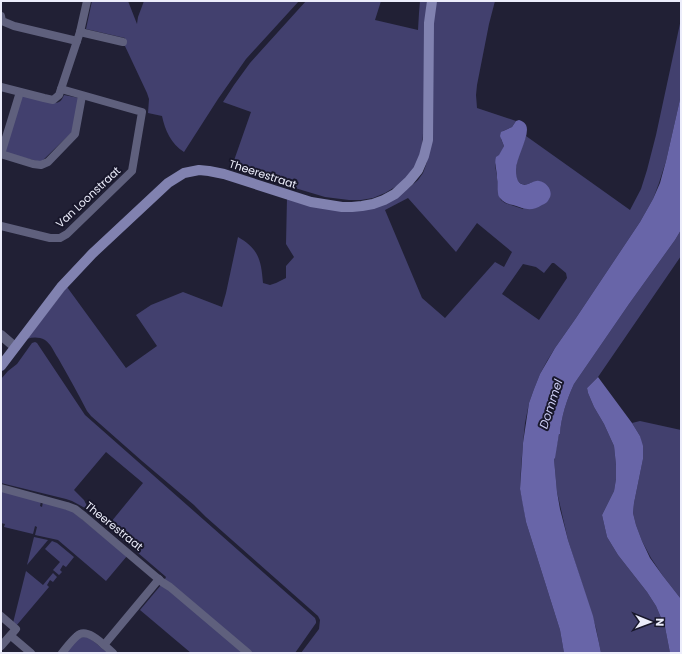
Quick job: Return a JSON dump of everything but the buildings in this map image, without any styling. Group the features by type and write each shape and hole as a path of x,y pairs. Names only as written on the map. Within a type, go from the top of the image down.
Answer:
{"main road":[{"name":"Theerestraat","path":"1,366 61,287 92,254 168,183 184,173 199,170 224,174 312,202 342,207 373,204 395,194 418,170 424,156 428,140 430,23 432,1"}],"street":[{"path":"1,87 53,100 59,95 80,32 87,1"},
{"path":"1,16 2,21 14,26 77,41"},
{"path":"80,32 123,42"},
{"path":"20,92 1,154 33,164 41,164 48,162 75,134 82,96 61,90"},
{"name":"Van Loonstraat","path":"1,226 50,238 60,238 67,234 132,171 142,112 82,96"},
{"path":"1,335 15,347"},
{"name":"Theerestraat","path":"1,488 67,506 89,519 248,653"},
{"path":"104,645 159,579"},
{"path":"1,616 16,629 1,646"},
{"path":"62,653 78,635 82,633 87,633 92,636 113,653"},
{"path":"11,636 31,653"}],"shaded area":[{"path":"92,1 128,1 137,24 144,1 299,1 246,59 184,152 172,141 162,116 148,113 149,99 124,44 125,38 86,29"},
{"path":"306,1 381,1 375,20 418,30 420,1 427,1 422,153 415,168 402,183 373,198 349,200 325,197 231,169 251,112 223,102 250,63"},
{"path":"436,1 495,1 477,85 477,108 516,121 512,127 503,131 501,139 504,146 495,165 498,192 501,200 505,203 523,209 533,182 521,184 516,176 518,159 526,136 630,210 641,189 647,170 681,19 681,95 666,161 653,199 640,222 547,361 540,374 529,403 525,423 520,489 526,522 560,630 564,653 301,653 319,629 320,620 318,616 194,505 91,416 51,346 45,340 38,338 27,339 67,287 126,368 157,346 136,315 151,305 183,292 222,307 238,237 245,241 258,256 263,283 270,285 286,278 286,266 294,257 286,244 287,198 337,209 397,196 410,187 423,173 427,162 433,18","holes":["408,198 456,252 477,223 512,252 504,267 495,262 445,318 422,298 385,210","552,263 566,273 567,278 539,320 502,294 523,264 536,267 544,273"]},
{"path":"20,94 54,103 60,101 64,95 79,98 72,132 41,162 5,153"},
{"path":"681,230 681,256 598,377 587,388 594,407 614,446 616,479 614,491 602,515 607,537 618,555 656,606 665,627 670,653 601,653 596,628 568,540 557,492 554,459 563,415 574,384"},
{"path":"35,342 85,415 315,618 316,623 295,653 251,653 164,581 165,576 96,517 100,513 111,522 143,483 106,452 74,490 84,500 87,506 85,508 66,499 1,483 1,379 17,364 32,343"},
{"path":"640,421 681,430 681,599 651,558 642,541 633,513 643,459 640,436 632,423"},
{"path":"1,491 41,501 40,506 42,507 43,502 72,511 127,556 106,581 58,540 35,535 37,527 35,526 33,534 4,527 5,524 1,523"},
{"path":"34,537 48,540 27,565"},
{"path":"52,541 57,543 74,557 66,567 63,565 60,570 62,572 59,575 53,570 60,562 45,549"},
{"path":"26,571 43,585 53,573 57,577 53,582 50,580 47,585 49,587 16,626 13,623"},
{"path":"161,585 166,587 244,653 191,653 140,610"},
{"path":"87,636 108,653 65,653 76,639"}],"water":[{"name":"Dommel","path":"681,95 681,230 574,384 563,415 559,434 554,459 560,509 568,540 593,616 601,653 564,653 560,630 526,522 520,489 523,443 529,403 540,374 555,348 640,222 653,199 660,183 666,161"},
{"path":"519,120 526,125 527,129 525,141 516,166 517,179 520,183 525,185 536,181 545,183 551,193 549,200 546,203 535,209 525,209 506,203 498,194 495,162 496,157 499,155 504,146 500,136 501,132 512,127 516,121"},
{"path":"598,377 640,436 643,446 643,459 633,513 642,541 650,558 681,599 681,653 670,653 665,627 656,606 618,555 607,537 602,515 614,491 616,465 614,446 588,393 587,388"}]}
